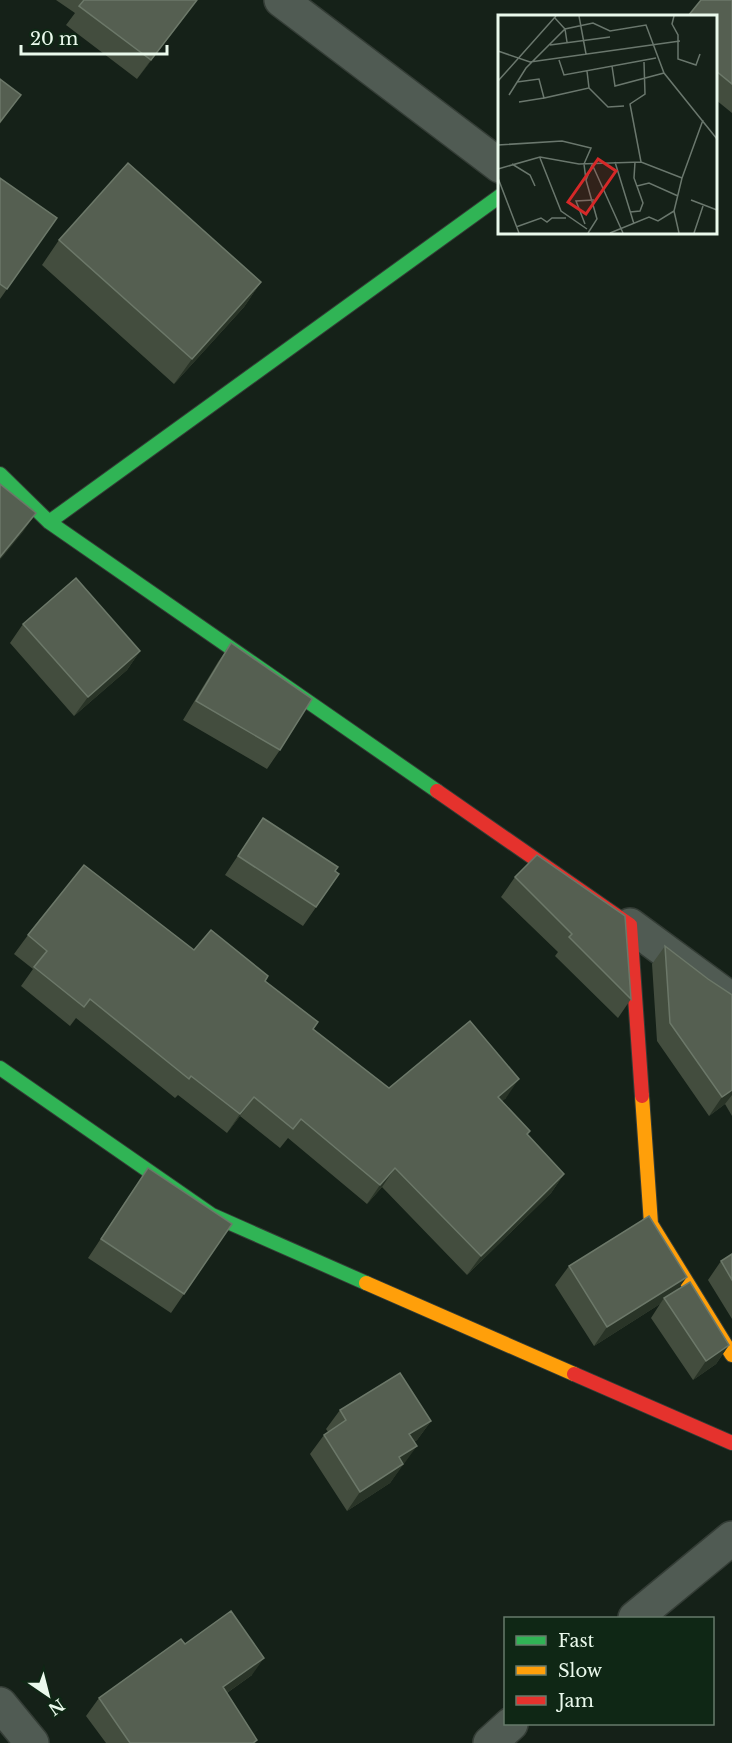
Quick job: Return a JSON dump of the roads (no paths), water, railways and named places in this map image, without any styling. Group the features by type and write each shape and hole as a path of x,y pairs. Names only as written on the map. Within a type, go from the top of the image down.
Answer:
{"street":[{"path":"281,0 498,164"},
{"path":"49,522 498,197"},
{"path":"0,474 49,522 630,925 732,1000"},
{"path":"630,925 651,1224 732,1355"},
{"path":"0,1068 212,1215 732,1443"},
{"path":"636,1617 732,1538"},
{"path":"0,1704 32,1743"},
{"path":"490,1743 510,1725"}]}
